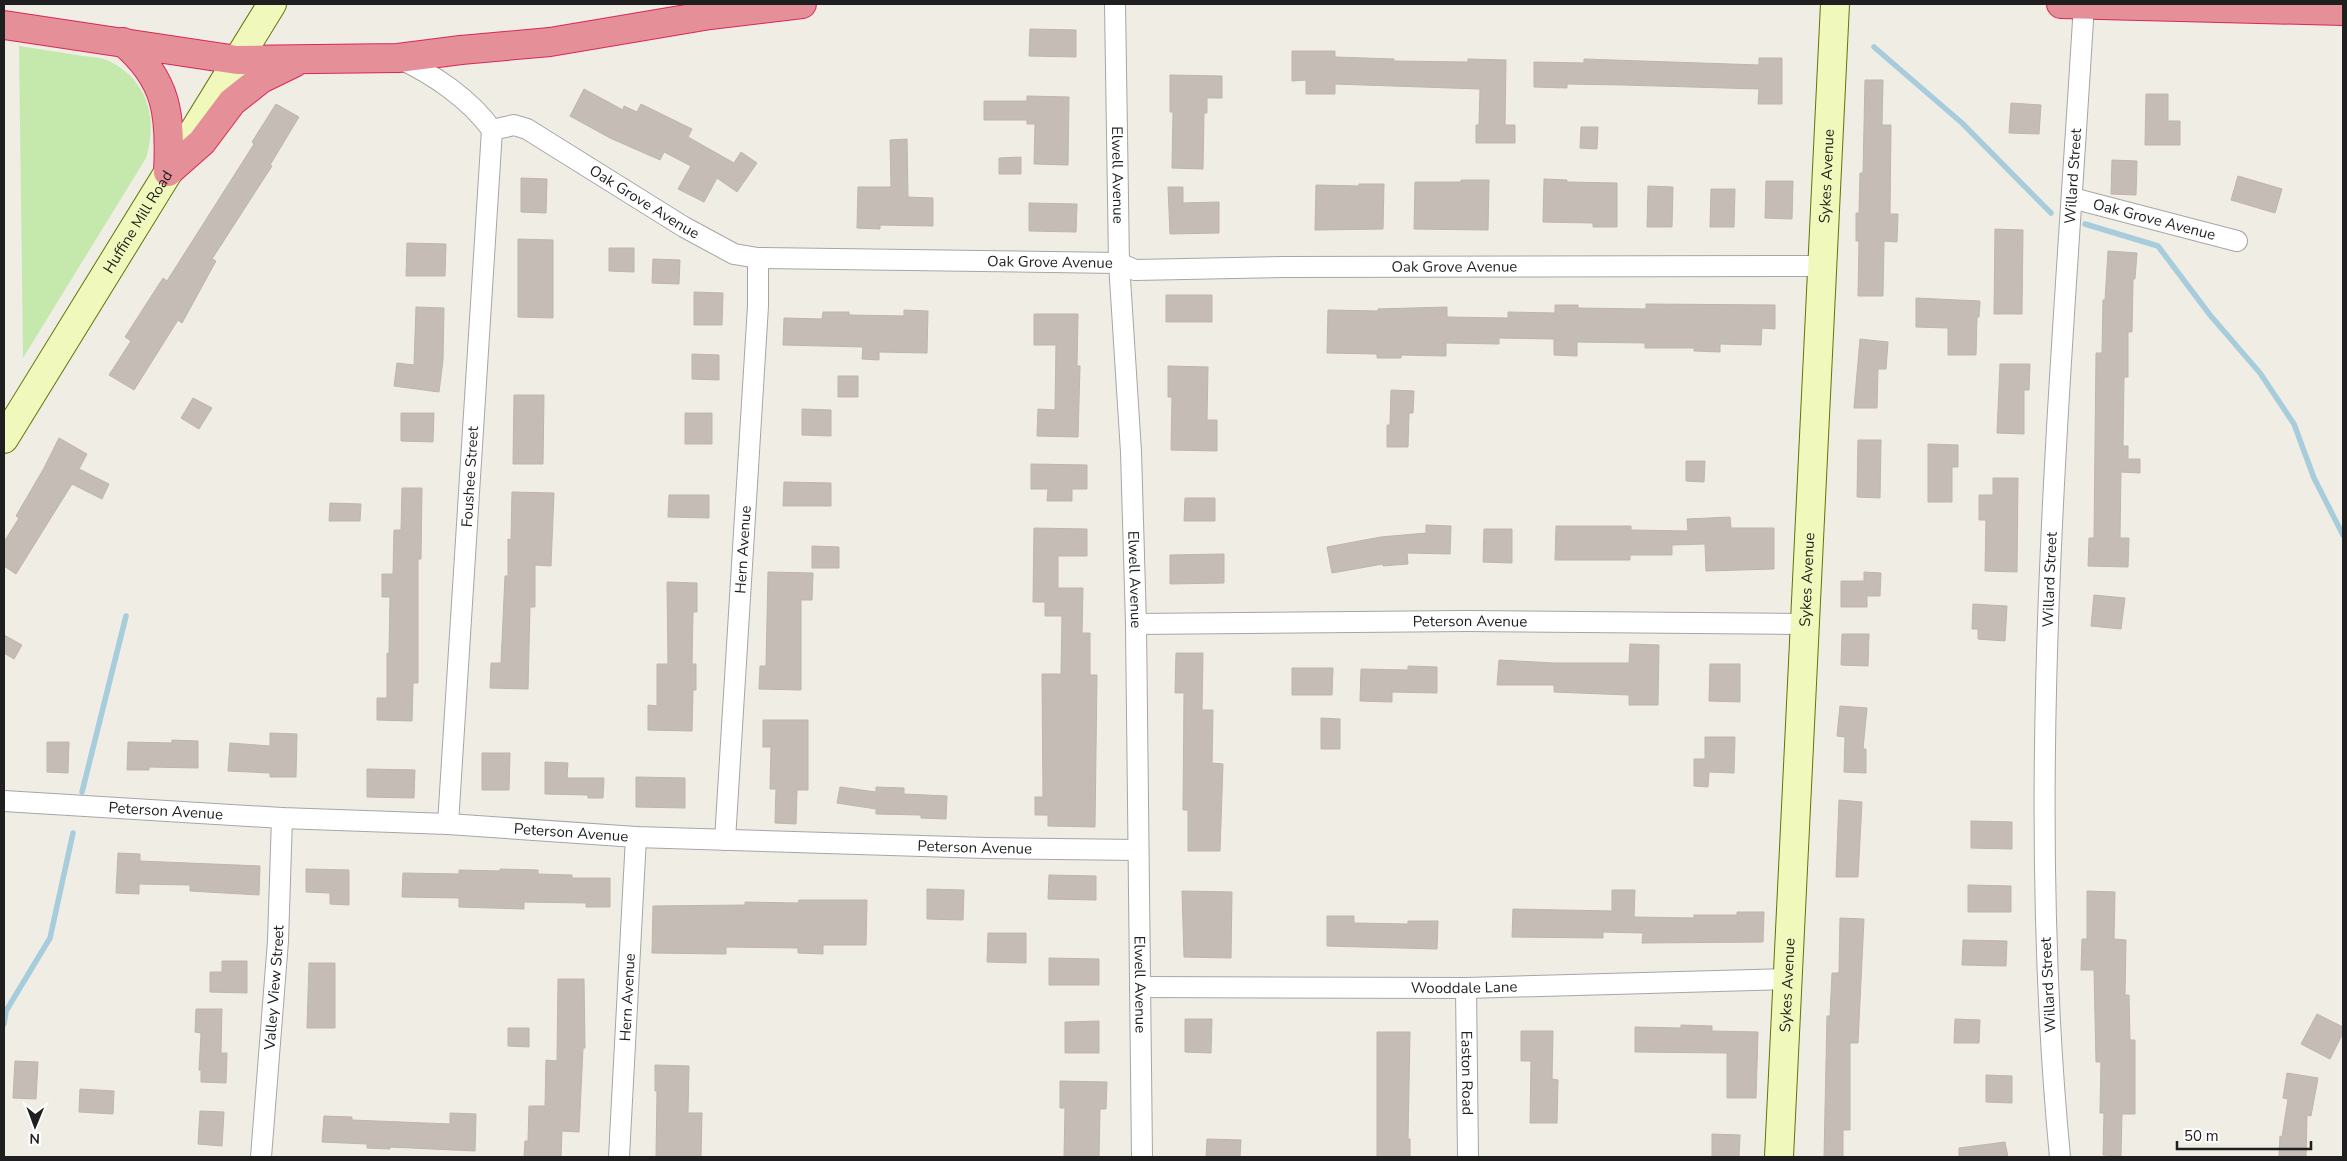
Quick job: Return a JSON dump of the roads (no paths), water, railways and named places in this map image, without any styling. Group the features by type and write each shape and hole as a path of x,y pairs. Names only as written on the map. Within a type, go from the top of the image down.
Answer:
{"highway":[{"path":"4,24 237,60 398,58 550,42 710,15 802,4"},
{"path":"2061,4 2343,12"},
{"path":"123,42 142,58 165,100 170,146 168,172"},
{"path":"168,172 202,142 232,102 261,79 300,60"}],"street":[{"name":"Elwell Avenue","path":"1116,4 1120,263 1131,452 1136,624 1142,1157"},
{"name":"Sykes Avenue","path":"1779,1157 1798,796 1803,624 1823,266 1835,4"},
{"name":"Willard Street","path":"2060,1157 2045,941 2045,707 2055,469 2084,4"},
{"name":"Huffine Mill Road","path":"4,439 266,13"},
{"path":"398,58 422,69 480,113 492,130"},
{"name":"Oak Grove Avenue","path":"492,130 514,125 527,129 684,228 734,254 758,258 1120,263 1135,270 1286,267 1823,266"},
{"name":"Foushee Street","path":"448,824 492,130"},
{"name":"Oak Grove Avenue","path":"2072,198 2237,241"},
{"name":"Hern Avenue","path":"725,840 758,306 758,258"},
{"name":"Peterson Avenue","path":"1136,624 1466,621 1803,624"},
{"name":"Peterson Avenue","path":"4,801 282,818 448,824 636,837 986,848 1138,850"},
{"name":"Valley View Street","path":"261,1157 278,941 282,818"},
{"name":"Hern Avenue","path":"618,1157 636,837"},
{"name":"Wooddale Lane","path":"1140,987 1466,988 1787,979"},
{"name":"Easton Road","path":"1466,988 1468,1157"}],"waterway":[{"path":"1874,47 1962,123 2051,213"},
{"path":"2085,224 2158,246 2210,315 2260,373 2294,424 2314,478 2343,535"},
{"path":"82,792 126,616"},
{"path":"4,1024 6,1011 50,938 73,833"}]}
